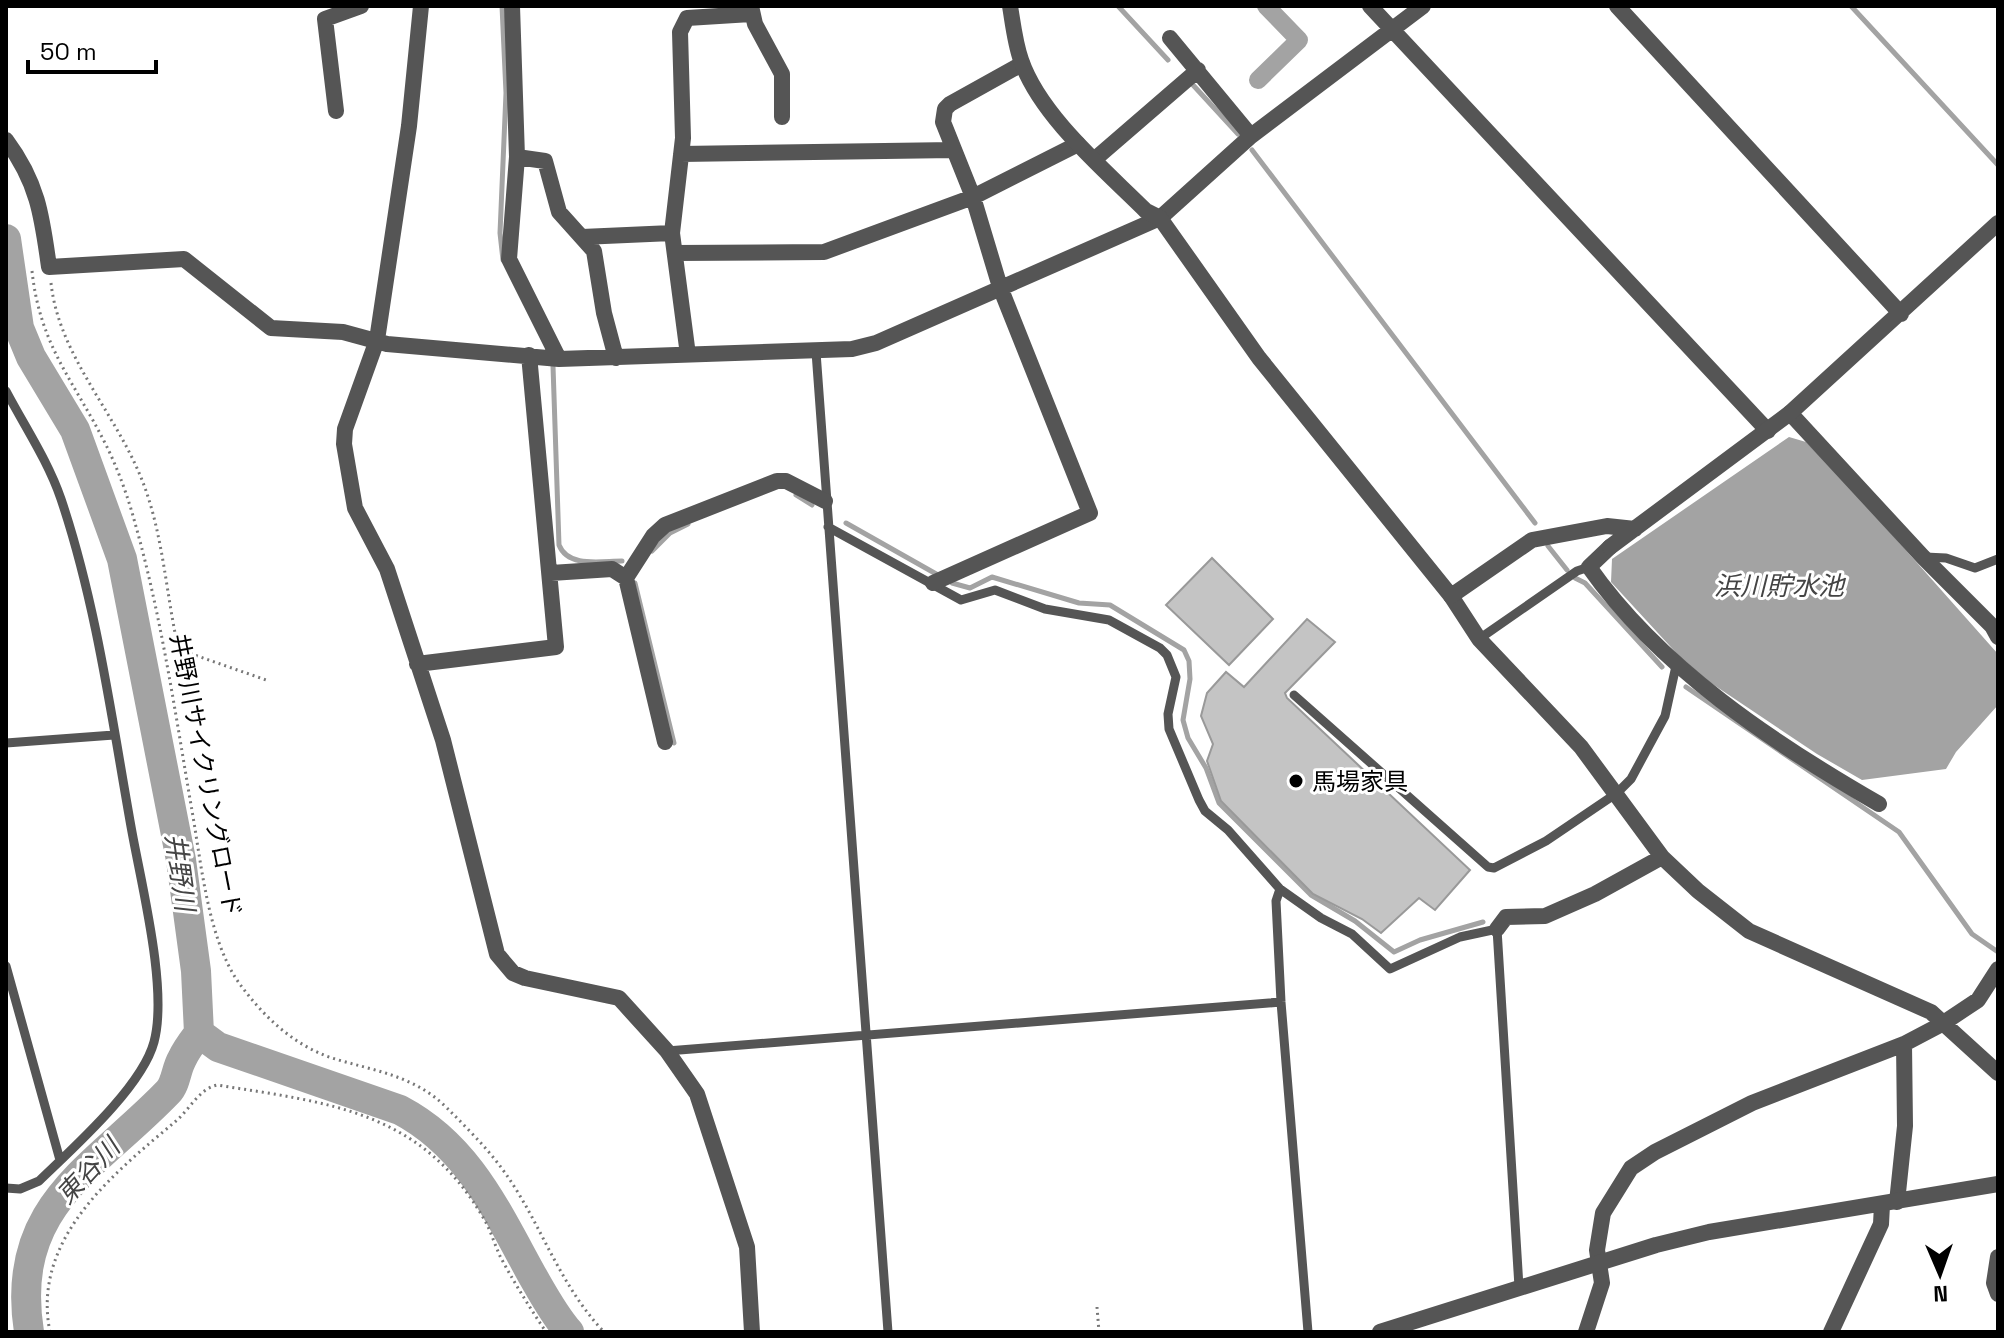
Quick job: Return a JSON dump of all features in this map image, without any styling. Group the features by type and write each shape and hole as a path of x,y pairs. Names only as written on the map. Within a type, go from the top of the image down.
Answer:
{"street":[{"path":"336,111 325,19 361,6"},
{"path":"421,6 409,126 377,340 345,429 346,463 355,508 387,569 443,740 497,954 504,965 525,978 619,998 667,1051 705,1111 742,1232 750,1279 752,1332"},
{"path":"512,6 517,157 509,259 559,359"},
{"path":"1010,6 1022,64 1040,95 1078,144 1146,211 1160,218 1259,358 1451,596 1479,639 1581,747 1662,857 1698,891 1749,931 1931,1012 1998,1073"},
{"path":"1370,6 1768,431"},
{"path":"6,140 21,160 38,195 49,267 184,259 271,328 343,332 387,344 559,359 816,352 876,343 1160,218 1251,136 1423,6"},
{"path":"1617,6 1901,314"},
{"path":"688,355 672,233 681,154 682,23 696,16 751,10 782,74 782,117"},
{"path":"1170,38 1251,136"},
{"path":"933,583 1090,513 1000,287 973,197 943,122 945,109 1022,64"},
{"path":"1095,159 1198,70"},
{"path":"675,253 824,252 973,197 1078,144"},
{"path":"681,154 954,150"},
{"path":"517,157 545,161 559,212 594,251 604,313 616,358"},
{"path":"1879,804 1708,692 1676,666 1605,590 1589,567 1610,547 1790,413 1998,223"},
{"path":"582,237 672,233"},
{"path":"417,664 556,647 529,355"},
{"path":"1790,413 1923,557 1992,626 1998,637"},
{"path":"626,578 653,536 665,525 777,481 786,481 825,501"},
{"path":"1451,596 1539,538 1607,526 1635,529"},
{"path":"551,573 612,569 626,578 665,742"},
{"path":"1497,929 1506,917 1535,918 1565,908 1662,857"},
{"path":"1586,1332 1600,1299 1602,1273 1597,1236 1603,1213 1631,1168 1655,1152 1752,1103 1904,1044 1942,1024 1978,1000 1998,969"},
{"path":"1831,1332 1889,1204 1905,1126 1904,1044"},
{"path":"1380,1332 1599,1261 1709,1232 1998,1184"},
{"path":"1998,1257 1994,1283 1998,1294"}],"lane":[{"path":"816,352 888,1332"},
{"path":"6,391 60,498 104,672 157,991 155,1039 138,1076 60,1160 29,1187 6,1188"},
{"path":"828,527 961,600 995,590 1045,609 1109,620 1160,648 1167,655 1176,677 1168,714 1169,729 1205,811 1228,830 1280,889 1321,918 1352,934 1390,969 1460,937 1497,929 1519,1287"},
{"path":"1923,557 1946,558 1975,568 1998,559"},
{"path":"1479,639 1577,571 1589,567"},
{"path":"1294,695 1488,867 1494,868 1546,841 1617,793 1649,751 1665,716 1676,666"},
{"path":"6,743 114,735"},
{"path":"1280,889 1276,901 1281,1002 1308,1332"},
{"path":"6,966 60,1160"},
{"path":"667,1051 1281,1002"}],"path":[{"name":"井野川サイクリングロード","path":"31,262 40,322 66,378 106,445 134,520 164,646 209,902 224,953 237,980 262,1012 290,1037 332,1058 406,1080 428,1091 447,1108 503,1170 568,1287 604,1332"},
{"path":"49,267 60,328 120,431 145,487 157,528 176,638 186,652 269,681"},
{"path":"50,1332 49,1279 58,1249 79,1213 129,1161 186,1112 206,1088 217,1085 313,1101 373,1117 407,1133 454,1178 484,1219 501,1257 546,1332"},
{"path":"1097,1307 1099,1332"}],"water":[{"name":"浜川貯水池","path":"1789,437 1806,442 1848,485 1998,654 1998,705 1956,752 1946,769 1862,780 1817,754 1708,681 1680,657 1611,582 1612,559"}],"building":[{"path":"1212,558 1273,619 1229,665 1166,605"},
{"name":"馬場家具","path":"1307,619 1335,642 1285,693 1287,698 1470,870 1435,910 1419,898 1381,933 1362,919 1313,894 1221,801 1207,761 1213,744 1201,716 1207,693 1226,672 1244,687"}],"waterway":[{"path":"502,6 506,93 500,233 503,260"},
{"path":"1118,6 1168,60"},
{"path":"1258,80 1299,40 1266,6"},
{"path":"1851,6 1998,165"},
{"path":"1193,85 1238,134"},
{"path":"1252,150 1535,523"},
{"name":"井野川","path":"6,239 19,328 31,357 75,430 122,559 181,860 196,971 199,1033"},
{"path":"553,366 559,545 563,552 577,560 622,561"},
{"path":"796,495 812,505"},
{"path":"846,523 938,575"},
{"path":"652,551 670,533 688,524"},
{"path":"1548,546 1567,570"},
{"path":"952,583 970,588 992,577 1079,603 1110,605 1184,650 1189,661 1190,679 1183,720 1188,738 1206,768 1219,803 1311,895 1355,921 1394,952 1420,940 1483,922"},
{"path":"1575,578 1585,583 1662,667"},
{"path":"635,583 674,743"},
{"path":"1686,687 1899,832 1972,934 1998,952"},
{"name":"井野川","path":"199,1033 218,1047 400,1110 424,1125 444,1142 478,1182 558,1319 569,1332"},
{"name":"東谷川","path":"29,1332 26,1288 32,1252 45,1221 63,1193 86,1168 168,1092 180,1063 199,1033"}],"place":[{"name":"馬場家具","path":"1296,781"}]}
